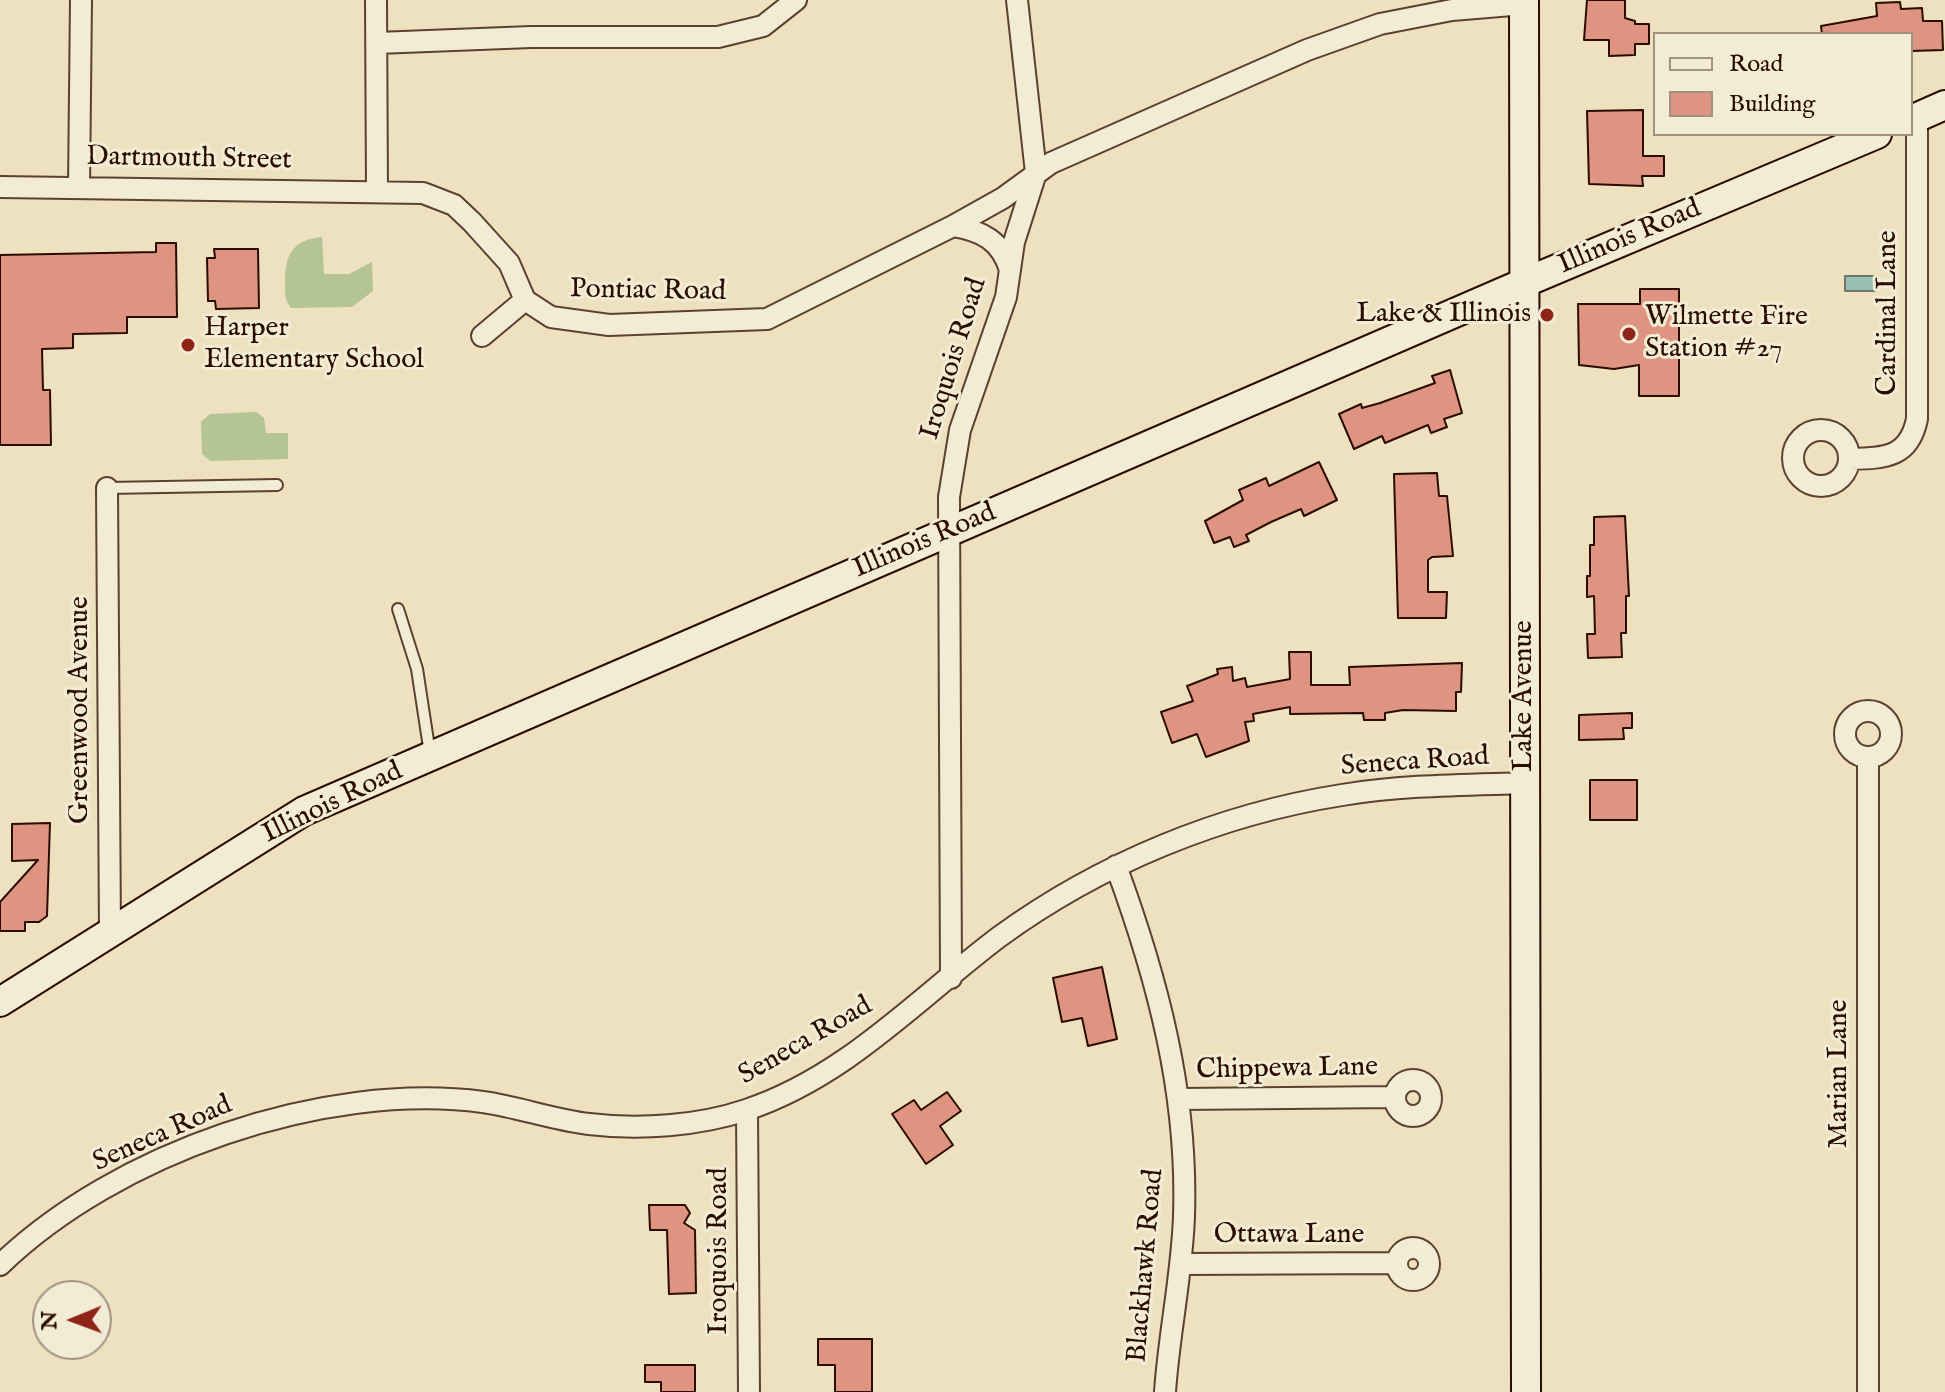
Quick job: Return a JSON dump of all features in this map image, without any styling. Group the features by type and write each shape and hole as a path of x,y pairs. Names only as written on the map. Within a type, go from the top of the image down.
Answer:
{"street":[{"path":"79,187 81,0"},
{"path":"376,0 377,191 423,193 454,205 509,263 525,300 482,336"},
{"path":"377,43 531,37 718,37 763,26 796,0"},
{"name":"Iroquois Road","path":"951,978 952,464 960,430 991,347 1014,242 1036,173 1017,0"},
{"name":"Pontiac Road","path":"525,300 544,313 574,322 609,325 767,319 953,226 1003,198 1051,163 1341,38 1414,17 1524,2"},
{"name":"Lake Avenue","path":"1524,2 1526,1392"},
{"path":"1914,118 1945,105"},
{"name":"Cardinal Lane","path":"1849,459 1882,458 1901,452 1914,432 1917,419 1914,118"},
{"name":"Illinois Road","path":"0,1002 304,811 1526,282 1872,136"},
{"name":"Dartmouth Street","path":"0,187 377,191"},
{"path":"953,226 971,229 997,243 1010,270"},
{"name":"Greenwood Avenue","path":"107,488 110,932"},
{"name":"Marian Lane","path":"1868,757 1868,1392"},
{"name":"Seneca Road","path":"0,1265 18,1247 124,1179 222,1134 311,1110 357,1102 432,1098 486,1102 591,1125 654,1125 747,1110 856,1052 997,939 1044,907 1116,866 1239,818 1288,805 1345,794 1429,786 1525,783"},
{"name":"Blackhawk Road","path":"1116,866 1146,947 1180,1099 1184,1162 1181,1264 1165,1392"},
{"name":"Chippewa Lane","path":"1180,1099 1395,1097"},
{"name":"Iroquois Road","path":"747,1110 749,1392"},
{"name":"Ottawa Lane","path":"1181,1264 1397,1263"}],"lane":[{"path":"107,488 277,485"},
{"path":"398,609 417,669 431,756"}],"green space":[{"path":"322,237 324,274 349,274 372,262 373,291 352,307 291,308 286,300 285,274 292,251 303,242"},
{"path":"256,412 264,418 266,433 288,433 288,459 210,461 202,454 201,422 210,414"}],"water":[{"path":"1845,276 1875,276 1876,291 1845,291"}],"building":[{"path":"1587,0 1625,0 1625,18 1635,21 1635,24 1649,24 1649,44 1635,44 1635,55 1609,56 1609,40 1584,40"},
{"path":"1900,2 1901,9 1922,8 1923,21 1942,21 1943,50 1913,51 1913,32 1822,32 1821,26 1877,16 1876,3"},
{"path":"1643,110 1643,156 1664,156 1664,176 1642,176 1643,186 1589,184 1587,111"},
{"path":"156,243 176,243 177,317 127,317 127,333 73,334 73,348 42,349 43,390 50,390 51,445 0,445 0,255 156,252"},
{"path":"214,249 258,249 259,308 216,309 215,301 208,301 207,258 215,258"},
{"name":"Wilmette Fire Station #27","path":"1640,289 1679,289 1679,396 1639,396 1639,365 1614,369 1579,365 1578,304 1640,304"},
{"path":"1450,370 1462,413 1444,419 1447,427 1431,433 1428,425 1385,443 1382,436 1354,449 1339,414 1361,404 1362,408 1380,403 1435,383 1432,376"},
{"path":"1319,462 1337,500 1304,516 1301,509 1271,522 1246,535 1249,541 1234,547 1230,537 1214,543 1205,521 1243,500 1239,490 1266,478 1269,486"},
{"path":"1437,473 1439,496 1447,496 1453,556 1428,560 1428,592 1447,592 1446,618 1398,618 1394,474"},
{"path":"1625,516 1629,596 1626,596 1626,633 1621,633 1622,657 1588,658 1587,634 1595,634 1594,596 1587,597 1590,545 1594,545 1594,517"},
{"path":"1289,652 1311,652 1311,685 1350,685 1349,667 1462,663 1461,692 1456,692 1456,711 1403,710 1385,713 1385,720 1364,720 1363,713 1290,714 1290,707 1253,714 1254,721 1245,722 1249,741 1206,757 1197,734 1172,743 1161,712 1193,701 1187,686 1218,674 1217,669 1232,667 1233,681 1245,678 1247,687 1290,679"},
{"path":"1632,713 1632,728 1623,728 1624,739 1579,740 1579,715"},
{"path":"1590,780 1637,780 1637,820 1590,820"},
{"path":"50,823 47,916 39,922 25,922 25,931 0,931 0,902 38,860 12,861 12,824"},
{"path":"1102,967 1117,1039 1088,1046 1082,1018 1062,1022 1053,978"},
{"path":"947,1092 961,1111 940,1126 953,1145 926,1164 892,1114 914,1100 921,1110"},
{"path":"649,1205 685,1205 690,1213 684,1223 695,1230 696,1293 669,1294 667,1230 650,1230"},
{"path":"818,1339 872,1339 872,1392 835,1392 835,1365 818,1365"},
{"path":"645,1365 695,1365 695,1392 661,1392 661,1382 645,1382"}],"place":[{"name":"Lake & Illinois","path":"1547,315"},
{"name":"Wilmette Fire Station #27","path":"1629,334"},
{"name":"Harper Elementary School","path":"188,345"}]}
